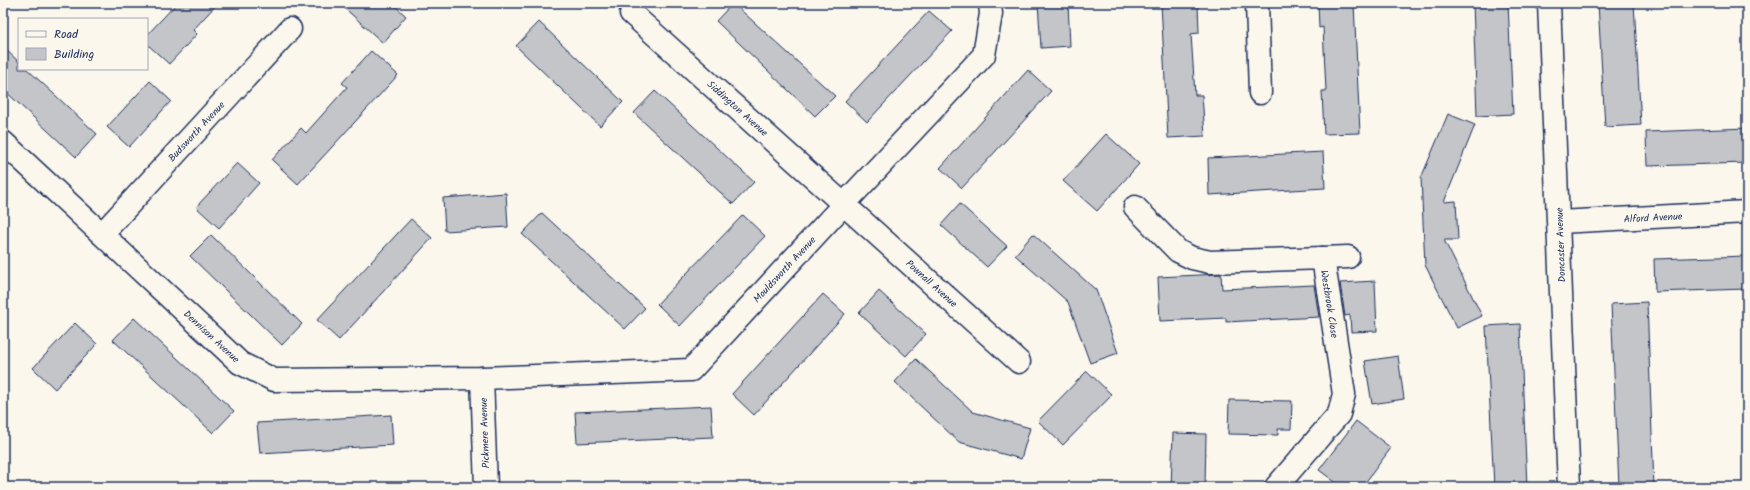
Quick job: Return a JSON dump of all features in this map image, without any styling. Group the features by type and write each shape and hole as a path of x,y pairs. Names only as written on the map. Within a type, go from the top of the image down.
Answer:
{"street":[{"name":"Mouldsworth Avenue","path":"482,378 691,370 984,55 991,14 990,3"},
{"path":"1258,3 1260,93"},
{"name":"Doncaster Avenue","path":"1549,3 1569,487"},
{"name":"Siddington Avenue","path":"631,13 844,204"},
{"name":"Budsworth Avenue","path":"102,234 290,29"},
{"name":"Dennison Avenue","path":"3,142 240,363 274,380 482,378"},
{"name":"Pownall Avenue","path":"844,204 1019,362"},
{"name":"Westbrook Close","path":"1135,207 1178,251 1192,258 1210,262 1323,258 1344,394 1339,414 1276,487"},
{"name":"Alford Avenue","path":"1559,222 1747,212"},
{"path":"1323,258 1348,257"},
{"name":"Pickmere Avenue","path":"482,378 486,487"}],"building":[{"path":"177,3 218,3 193,30 197,34 169,64 148,45 148,34"},
{"path":"339,3 392,3 406,16 383,43"},
{"path":"733,3 835,96 815,116 716,21"},
{"path":"1038,3 1068,3 1070,46 1041,48"},
{"path":"1161,3 1198,3 1199,33 1191,34 1195,95 1202,95 1205,136 1168,138"},
{"path":"1318,3 1354,3 1360,133 1324,134 1322,91 1326,91 1323,27 1319,28"},
{"path":"1473,3 1508,3 1513,114 1477,116"},
{"path":"1598,3 1634,3 1641,125 1605,127"},
{"path":"929,11 952,31 867,122 845,101"},
{"path":"539,22 623,102 600,126 516,46"},
{"path":"3,47 18,61 18,70 28,70 97,134 76,157 3,89"},
{"path":"371,51 398,75 298,184 272,160 301,128 306,133 347,87 342,83"},
{"path":"1028,70 1051,91 962,188 940,168"},
{"path":"150,81 171,101 129,147 107,127"},
{"path":"655,91 754,182 733,204 634,113"},
{"path":"1448,114 1475,125 1444,202 1456,201 1458,240 1444,240 1482,316 1457,328 1425,265 1421,178"},
{"path":"1747,128 1747,163 1647,166 1646,132"},
{"path":"1106,134 1139,164 1097,211 1063,181"},
{"path":"1323,152 1325,188 1209,195 1208,158"},
{"path":"237,163 259,183 219,228 196,207"},
{"path":"506,193 508,227 445,231 443,198"},
{"path":"960,204 1007,246 987,267 941,225"},
{"path":"542,213 645,308 625,329 522,234"},
{"path":"743,215 765,236 680,326 657,304"},
{"path":"411,219 432,238 339,340 317,320"},
{"path":"1033,234 1096,290 1118,353 1090,363 1068,302 1015,255"},
{"path":"211,235 302,324 282,345 190,256"},
{"path":"1747,256 1747,289 1655,292 1654,259"},
{"path":"1221,274 1222,289 1314,285 1319,317 1226,322 1226,318 1160,321 1158,277"},
{"path":"1375,281 1377,331 1351,332 1350,315 1345,316 1340,283"},
{"path":"879,291 926,334 906,356 859,313"},
{"path":"823,294 845,314 754,415 732,394"},
{"path":"1647,302 1654,487 1619,487 1611,304"},
{"path":"134,318 234,411 213,433 113,340"},
{"path":"75,323 97,344 55,389 33,368"},
{"path":"1520,324 1527,487 1494,487 1486,326"},
{"path":"1398,356 1404,399 1372,404 1365,361"},
{"path":"916,359 973,412 1030,428 1021,459 959,442 895,382"},
{"path":"1087,371 1112,395 1063,445 1038,421"},
{"path":"1229,400 1292,401 1291,429 1278,429 1278,435 1228,434"},
{"path":"711,406 713,437 577,443 575,412"},
{"path":"391,415 393,445 260,453 257,423"},
{"path":"1356,421 1391,448 1362,487 1342,487 1319,470"},
{"path":"1173,433 1206,434 1205,487 1171,487"}]}
